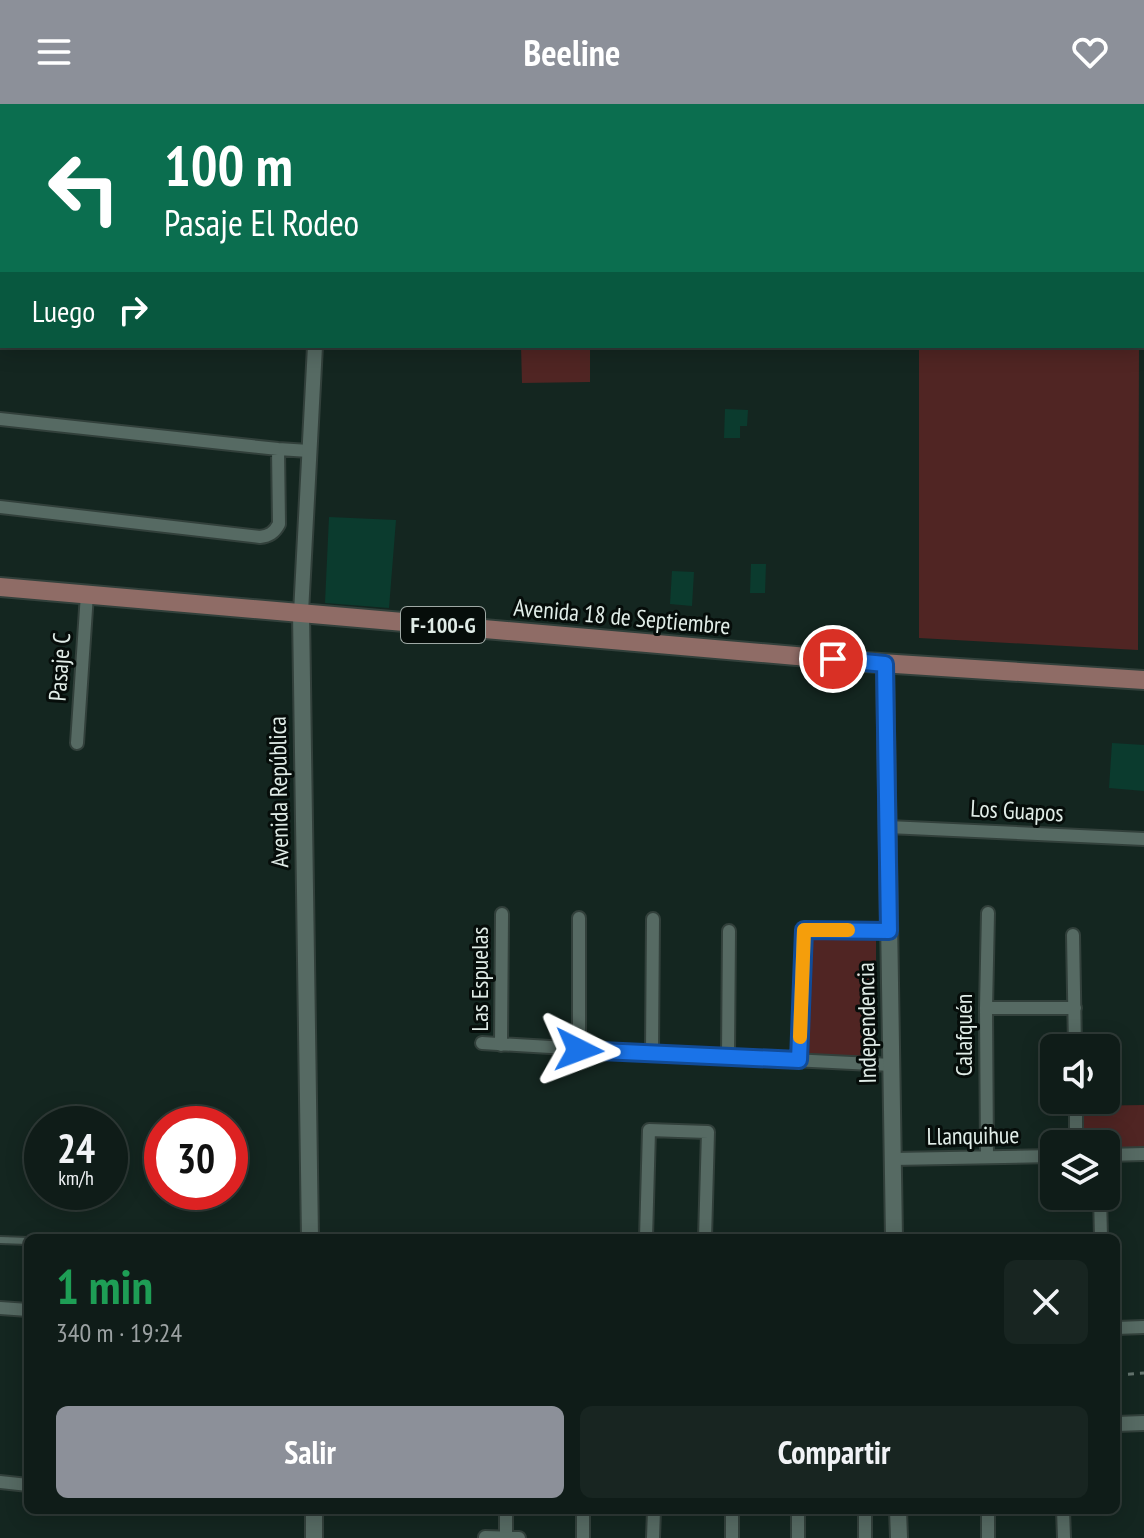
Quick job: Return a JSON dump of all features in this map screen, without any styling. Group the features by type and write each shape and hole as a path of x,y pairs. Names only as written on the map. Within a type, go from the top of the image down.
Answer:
{"main road":[{"name":"Avenida 18 de Septiembre","path":"0,587 885,664 1144,680"},
{"name":"Avenida República","path":"301,613 310,1234"},
{"name":"Independencia","path":"885,664 894,1234"},
{"path":"314,1514 314,1538"},
{"path":"898,1514 899,1538"}],"street":[{"name":"Avenida República","path":"301,613 315,348"},
{"path":"0,419 309,451"},
{"path":"0,507 268,536 279,524 278,449"},
{"name":"Pasaje C","path":"77,743 87,594"},
{"name":"Los Guapos","path":"888,827 1144,839"},
{"name":"Calafquén","path":"987,1157 988,913"},
{"name":"Las Espuelas","path":"501,1045 502,914"},
{"path":"579,918 579,1050"},
{"path":"652,1053 653,919"},
{"path":"799,1060 804,930 889,931"},
{"path":"728,1056 729,931"},
{"path":"1073,935 1075,1034"},
{"path":"986,1008 1075,1008"},
{"path":"482,1043 892,1065"},
{"path":"646,1234 649,1130 708,1132 705,1234"},
{"path":"1120,1155 1144,1154"},
{"name":"Llanquihue","path":"893,1159 1040,1156"},
{"path":"1100,1210 1101,1234"},
{"path":"0,1308 24,1310"},
{"path":"1120,1328 1144,1327"},
{"path":"1120,1424 1144,1423"},
{"path":"0,1482 24,1485"},
{"path":"506,1514 506,1538"},
{"path":"583,1514 583,1538"},
{"path":"653,1538 654,1514"},
{"path":"732,1514 732,1538"},
{"path":"798,1514 798,1538"},
{"path":"865,1514 865,1538"},
{"path":"988,1514 988,1538"},
{"path":"1063,1514 1064,1538"},
{"path":"485,1537 519,1538"}],"lane":[{"path":"0,1240 24,1241"}],"path":[{"path":"1120,1375 1144,1373"}],"shaded area":[{"path":"521,348 590,348 590,382 522,383"},
{"path":"919,348 1139,348 1138,650 919,638"},
{"path":"806,935 876,936 876,1056 804,1056"},
{"path":"1120,1105 1144,1105 1144,1151 1120,1152 1120,1130 1083,1130 1082,1114 1120,1114"}],"building":[{"path":"725,409 748,410 747,426 740,426 740,438 724,438"},
{"path":"329,517 396,520 389,608 325,603"},
{"path":"751,564 766,564 765,593 750,593"},
{"path":"672,571 694,572 692,606 670,604"},
{"path":"1112,743 1144,745 1144,791 1109,788"}],"slow traffic":[{"path":"800,1037 804,930 848,930"}],"route":[{"path":"579,1050 799,1060 804,930 889,931 885,664 833,659"}]}
